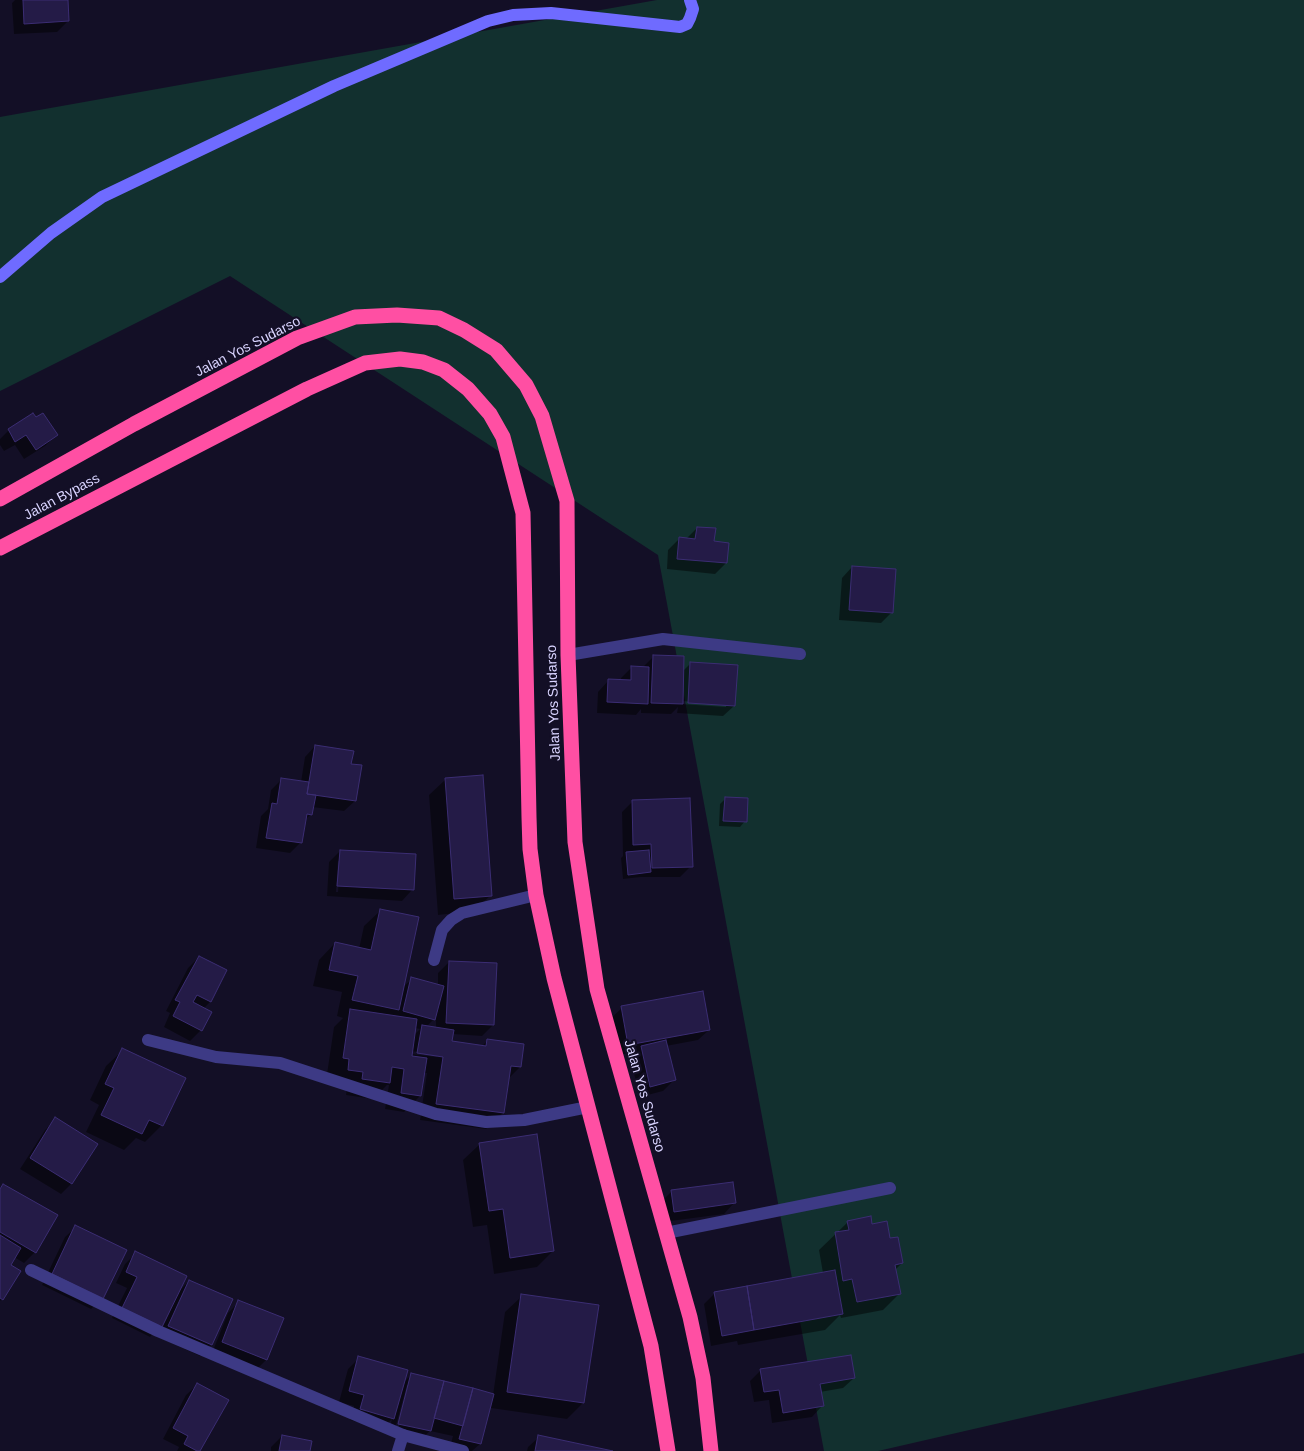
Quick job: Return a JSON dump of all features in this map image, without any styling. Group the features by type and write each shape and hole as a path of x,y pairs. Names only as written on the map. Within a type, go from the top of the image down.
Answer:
{"highway":[{"name":"Jalan Yos Sudarso","path":"134,424 297,338 355,317 397,315 439,318 464,330 496,350 526,385 542,416 567,501 568,655 575,842 597,989 690,1317 703,1378 711,1451"},
{"name":"Jalan Yos Sudarso","path":"138,475 306,389 365,363 400,359 423,362 444,370 468,389 490,414 503,437 523,513 529,825 536,895 554,978 651,1346 668,1451"},
{"name":"Jalan Bypass","path":"0,499 134,424"},
{"name":"Jalan Bypass","path":"0,548 138,475"}],"street":[{"path":"0,277 51,233 102,197 334,86 488,21 513,15 551,13 680,28 687,24 690,18 693,9 690,0"},
{"path":"568,655 662,639 800,654"},
{"path":"434,960 442,930 462,913 536,895"},
{"path":"148,1040 216,1057 280,1063 436,1114 486,1122 524,1120 588,1107"},
{"path":"666,1233 890,1188"},
{"path":"30,1270 158,1332 403,1435 463,1451"},
{"path":"398,1451 403,1435"}],"green space":[{"path":"657,0 1304,0 1304,1353 878,1451 824,1451 658,555 230,276 0,391 0,117"}],"building":[{"path":"23,0 68,0 69,21 24,24"},
{"path":"33,413 36,417 43,413 58,435 36,450 26,435 15,442 8,429"},
{"path":"697,527 716,528 714,541 729,543 727,563 677,559 679,537 695,539"},
{"path":"852,566 896,569 893,613 849,610"},
{"path":"653,655 684,656 683,704 651,703"},
{"path":"690,662 738,665 735,706 688,703"},
{"path":"631,666 649,667 648,704 607,702 608,679 631,680"},
{"path":"315,745 354,751 351,764 362,765 356,801 307,794"},
{"path":"483,775 492,896 454,899 445,778"},
{"path":"281,778 309,782 307,794 316,795 312,815 307,814 302,843 266,838 272,803 277,804"},
{"path":"725,797 748,798 747,822 723,821"},
{"path":"690,798 693,867 652,868 651,844 633,845 632,800"},
{"path":"340,850 416,854 414,890 337,886"},
{"path":"649,850 651,872 628,875 626,852"},
{"path":"380,909 419,917 399,1010 352,1000 358,976 329,970 335,942 371,950"},
{"path":"199,956 227,970 211,1002 197,995 193,1002 212,1012 202,1031 173,1016 180,1002 175,1000"},
{"path":"449,961 497,963 494,1025 446,1023"},
{"path":"411,977 444,986 435,1020 403,1011"},
{"path":"703,991 710,1030 628,1045 621,1006"},
{"path":"350,1009 417,1019 412,1056 427,1058 421,1096 401,1093 404,1069 392,1067 390,1083 362,1079 363,1072 348,1070 349,1059 343,1058"},
{"path":"422,1025 454,1030 452,1041 486,1046 487,1039 524,1044 521,1067 511,1066 504,1113 436,1104 443,1057 417,1053"},
{"path":"666,1040 676,1080 650,1087 641,1046"},
{"path":"122,1048 186,1078 163,1126 149,1120 142,1134 101,1115 114,1088 105,1084"},
{"path":"55,1117 98,1144 72,1184 30,1158"},
{"path":"537,1134 554,1251 510,1258 503,1209 489,1211 479,1143"},
{"path":"733,1182 736,1203 674,1212 671,1190"},
{"path":"3,1184 58,1215 36,1253 0,1232 0,1189"},
{"path":"871,1216 872,1224 887,1221 890,1238 898,1237 903,1263 895,1265 901,1294 857,1302 852,1279 843,1281 835,1232 849,1230 847,1221"},
{"path":"75,1225 127,1250 103,1299 52,1274"},
{"path":"0,1235 21,1248 11,1265 21,1271 3,1300 0,1298"},
{"path":"135,1251 187,1276 162,1327 122,1308 137,1277 126,1272"},
{"path":"835,1270 843,1314 754,1330 747,1286"},
{"path":"189,1280 233,1299 212,1345 168,1326"},
{"path":"747,1286 754,1330 722,1336 714,1292"},
{"path":"521,1294 599,1305 584,1403 507,1392"},
{"path":"238,1300 284,1318 267,1360 222,1342"},
{"path":"851,1355 855,1378 820,1384 824,1406 783,1413 779,1390 764,1392 760,1369"},
{"path":"358,1356 408,1370 394,1419 360,1409 364,1395 349,1391"},
{"path":"411,1373 444,1381 431,1431 398,1424"},
{"path":"444,1381 473,1388 463,1426 434,1418"},
{"path":"197,1383 229,1400 200,1451 184,1444 188,1436 173,1428"},
{"path":"473,1388 494,1394 481,1444 459,1439"},
{"path":"282,1435 312,1441 310,1451 279,1451"},
{"path":"538,1435 613,1451 535,1451"}]}
